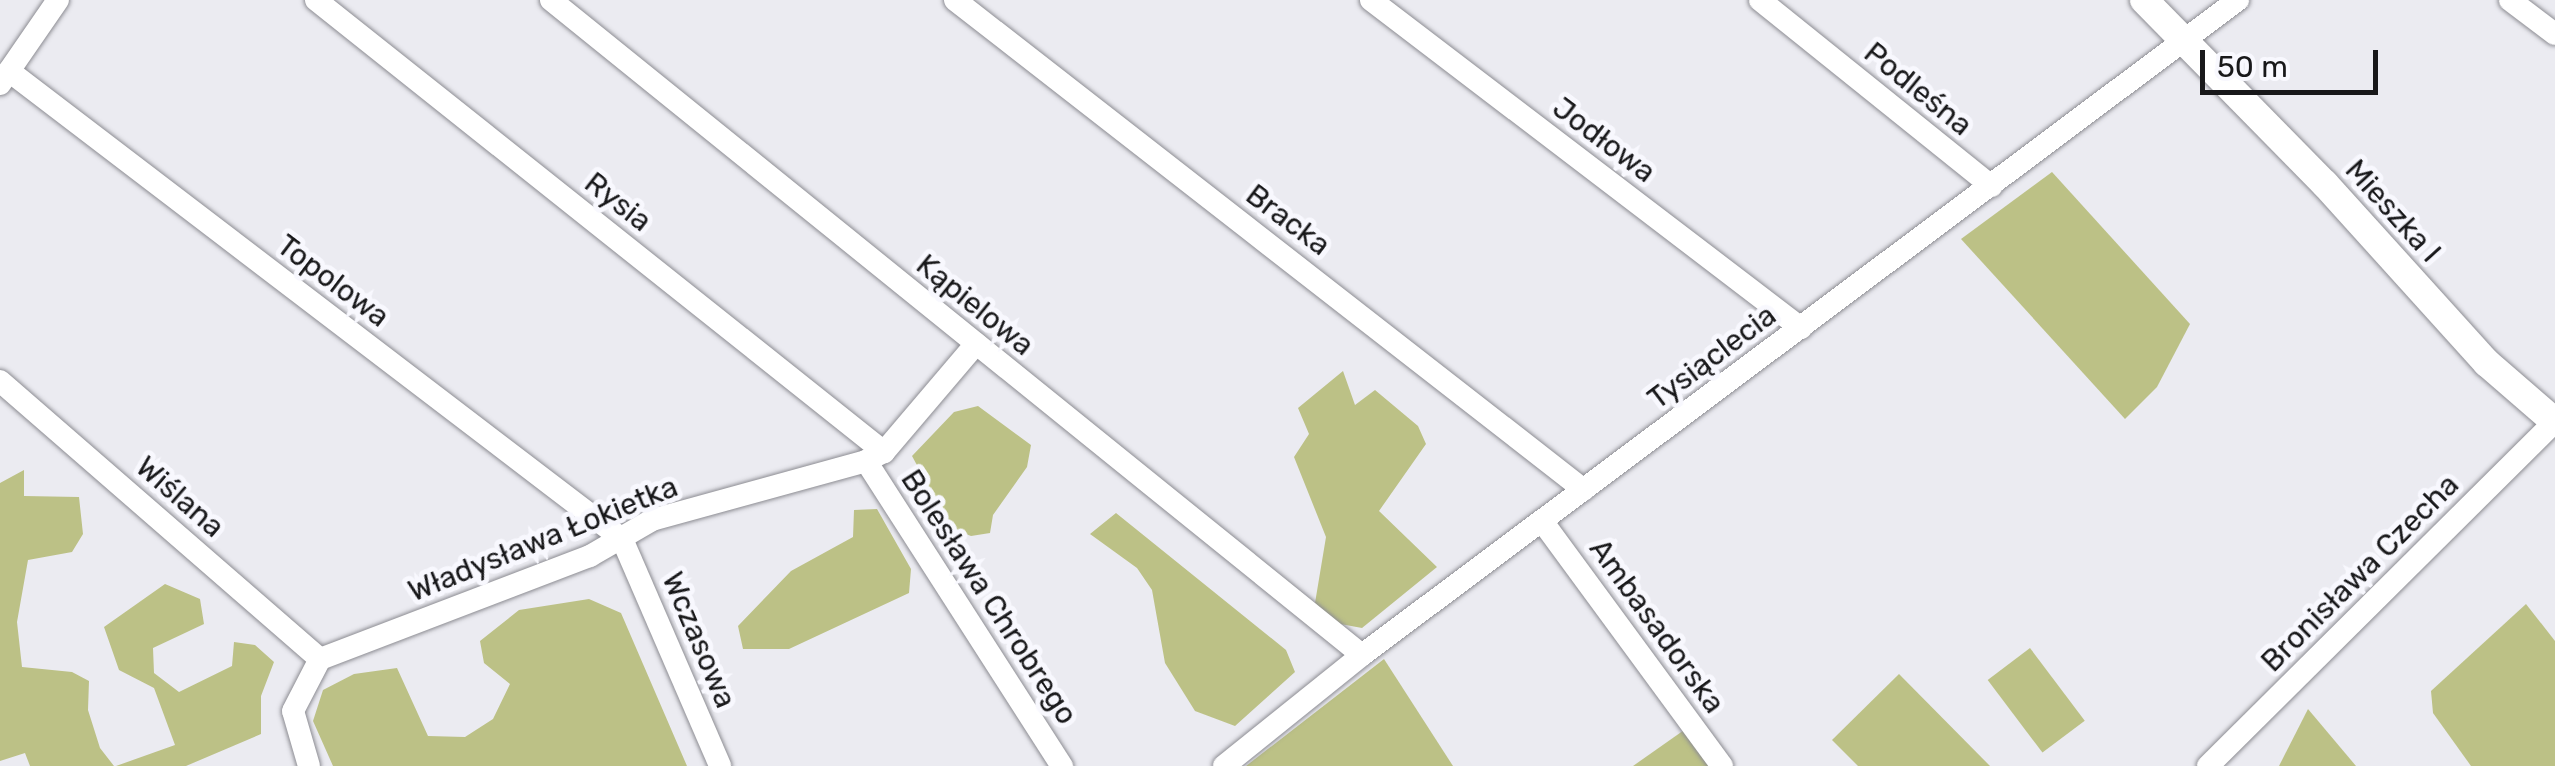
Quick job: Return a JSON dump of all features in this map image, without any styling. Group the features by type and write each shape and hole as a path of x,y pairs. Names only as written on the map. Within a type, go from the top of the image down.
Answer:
{"street":[{"path":"5,77 58,0"},
{"name":"Rysia","path":"316,0 875,456"},
{"name":"Kąpielowa","path":"552,0 1362,655"},
{"name":"Bracka","path":"955,0 1584,490"},
{"name":"Jodłowa","path":"1371,0 1800,328"},
{"name":"Podleśna","path":"1760,0 1992,186"},
{"name":"Mieszka I","path":"2144,0 2186,39 2487,363 2554,422"},
{"name":"Tysiąclecia","path":"1224,766 1362,655 2238,0"},
{"path":"2510,0 2555,34"},
{"name":"Topolowa","path":"5,77 622,538"},
{"path":"875,456 976,344"},
{"name":"Wiślana","path":"0,381 320,659"},
{"name":"Bronisława Czecha","path":"2208,766 2554,422"},
{"name":"Władysława Łokietka","path":"320,659 622,538 652,520 875,456"},
{"name":"Bolesława Chrobrego","path":"875,456 978,644 1062,766"},
{"name":"Ambasadorska","path":"1542,521 1722,766"},
{"name":"Wczasowa","path":"622,538 720,766"},
{"path":"309,766 293,711 320,659"}],"green space":[{"path":"2052,172 2190,324 2157,387 2125,419 1961,239"},
{"path":"1343,371 1355,405 1375,390 1418,426 1426,444 1379,511 1437,567 1362,628 1335,623 1315,603 1326,537 1294,457 1309,434 1298,408"},
{"path":"978,406 1031,445 1027,467 993,515 990,533 971,536 951,528 912,456 954,412"},
{"path":"24,470 24,496 79,497 83,534 72,552 28,560 17,622 22,667 72,672 89,681 88,710 100,748 114,766 30,766 25,753 0,761 0,483"},
{"path":"877,509 911,569 909,593 789,649 743,649 738,626 791,571 853,537 854,510"},
{"path":"1116,513 1286,650 1295,672 1235,726 1195,711 1165,663 1152,590 1137,568 1090,534"},
{"path":"165,584 200,599 204,624 153,648 154,673 179,692 232,666 234,642 255,645 274,662 261,696 261,734 186,766 116,766 175,745 154,688 119,670 104,627"},
{"path":"589,599 621,613 687,766 333,766 313,721 323,690 354,674 397,668 428,736 465,737 493,719 510,684 484,663 480,641 519,610"},
{"path":"2526,604 2555,641 2555,766 2471,766 2433,713 2431,691"},
{"path":"2030,648 2085,721 2042,753 1988,680"},
{"path":"1384,659 1453,766 1246,766"},
{"path":"1899,674 1990,766 1858,766 1832,740"},
{"path":"2308,709 2356,766 2279,766"},
{"path":"1687,728 1716,766 1633,766"}]}
